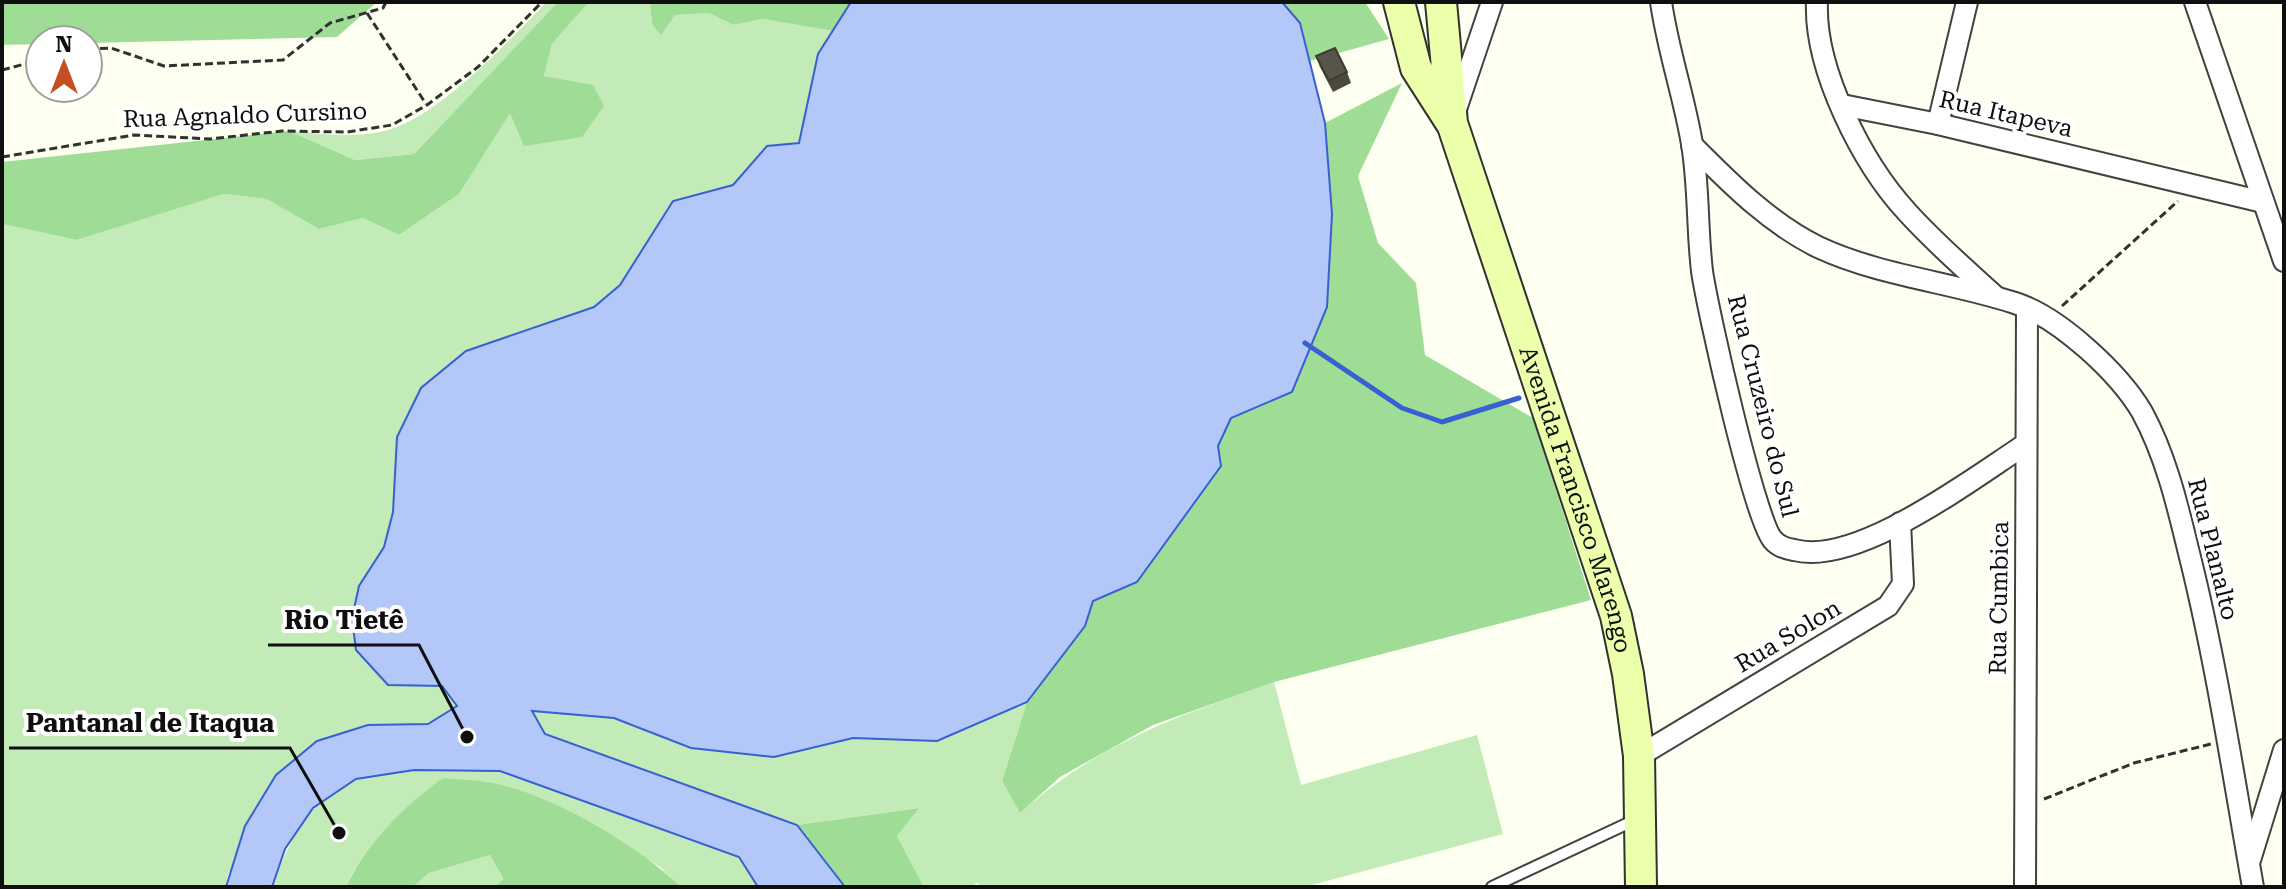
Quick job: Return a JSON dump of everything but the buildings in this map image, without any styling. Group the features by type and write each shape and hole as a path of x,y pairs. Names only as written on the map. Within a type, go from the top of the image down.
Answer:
{"main road":[{"path":"1376,2 1416,68"},
{"name":"Avenida Francisco Marengo","path":"1399,2 1416,68 1452,123 1597,551 1628,674 1639,756 1641,887"},
{"path":"1425,2 1448,65"},
{"name":"Avenida Francisco Marengo","path":"1441,2 1452,123"}],"street":[{"path":"1452,123 1492,2"},
{"path":"1661,2 1667,48 1692,145 1756,206 1818,247 1863,263 1999,301"},
{"path":"1817,2 1820,53 1842,105"},
{"path":"1938,124 1967,2"},
{"path":"2195,2 2283,255"},
{"name":"Rua Itapeva","path":"1842,105 1938,124 2263,202"},
{"name":"Rua Planalto","path":"1842,105 1857,137 1905,210 1999,301 2048,319 2109,373 2141,410 2160,451 2202,603 2253,887"},
{"name":"Rua Cruzeiro do Sul","path":"1692,145 1702,273 1765,526 1772,540 1783,547 1814,553 1858,544 1900,523 2026,444"},
{"name":"Rua Cumbica","path":"2025,887 2022,808 2027,309"},
{"name":"Rua Solon","path":"1639,756 1888,606 1903,584 1900,523"},
{"path":"2249,864 2284,750"}],"lane":[{"path":"1492,887 1640,817"}],"path":[{"path":"104,48 164,66 283,60 330,23 383,8 386,2"},
{"name":"Rua Agnaldo Cursino","path":"2,157 134,135 210,139 282,131 361,131 392,125 427,105 478,67 542,2"},
{"path":"367,13 427,105"},
{"path":"2,70 24,64"},
{"path":"2048,319 2195,186"},
{"path":"2022,808 2134,763 2227,740"}],"green space":[{"path":"2,2 377,2 337,37 104,43 104,24 24,24 24,44 2,45"},
{"path":"547,2 558,2 414,154 355,160 289,131 364,134 388,130 408,122 473,75"},
{"path":"558,2 589,2 552,44 544,76 593,85 604,106 582,137 524,146 510,113 459,194 399,235 363,218 319,229 266,199 224,194 77,240 2,224 2,162 289,131 355,160 414,154"},
{"path":"589,2 650,2 652,24 675,15 709,13 733,25 763,19 832,31 818,54 799,144 767,146 733,185 673,201 620,285 594,307 466,351 397,437 393,512 384,547 359,586 352,619 356,650 442,686 457,706 428,724 368,725 317,742 276,775 227,877 226,887 2,887 2,224 77,240 224,194 266,199 319,229 363,218 399,235 459,194 510,112 544,76 552,44"},
{"path":"650,2 851,2 832,31 763,19 733,25 709,13 675,15 661,35 652,24"},
{"path":"1282,2 1365,2 1389,39 1310,61 1300,23"},
{"path":"1402,83 1358,176 1378,243 1416,283 1425,355 1533,418 1591,600 1274,682 1153,725 1060,777 1020,813 1002,781 1027,702 1085,627 1093,601 1137,581 1231,418 1292,392 1332,214 1325,123"},
{"path":"1274,682 1301,785 1477,735 1503,834 1304,887 980,887 978,883 969,887 924,887 897,836 918,808 797,825 545,734 531,711 614,718 691,748 774,757 853,738 937,741 1027,702 1002,781 1020,813 1080,768 1140,734"},
{"path":"414,770 500,771 739,857 758,887 681,887 660,867 582,818 355,869 346,887 273,887 285,854 303,822 328,795 359,779"},
{"path":"443,778 498,784 521,790 570,811 643,855 681,887 495,887 503,879 490,855 429,873 413,887 346,887 365,855 388,826"},
{"path":"919,808 897,836 924,887 845,887 797,825"},
{"path":"490,855 503,880 495,887 413,887 429,873"}],"water":[{"path":"851,2 1282,2 1300,23 1325,123 1332,214 1327,307 1292,392 1231,418 1218,446 1221,466 1137,582 1093,601 1085,626 1027,702 937,741 853,738 774,757 691,748 614,718 532,711 545,734 797,825 845,887 758,887 739,857 500,771 414,770 356,779 313,808 285,849 272,887 226,887 245,826 276,775 317,741 368,725 428,724 457,706 442,686 388,685 356,650 352,618 359,586 384,547 393,512 397,437 421,388 466,351 594,307 620,285 673,201 733,185 767,146 799,143 818,54"}],"waterway":[{"path":"1305,343 1402,408 1442,422 1519,398"}],"place":[{"name":"Rio Tietê","path":"467,737"},
{"name":"Pantanal de Itaqua","path":"339,833"}]}
